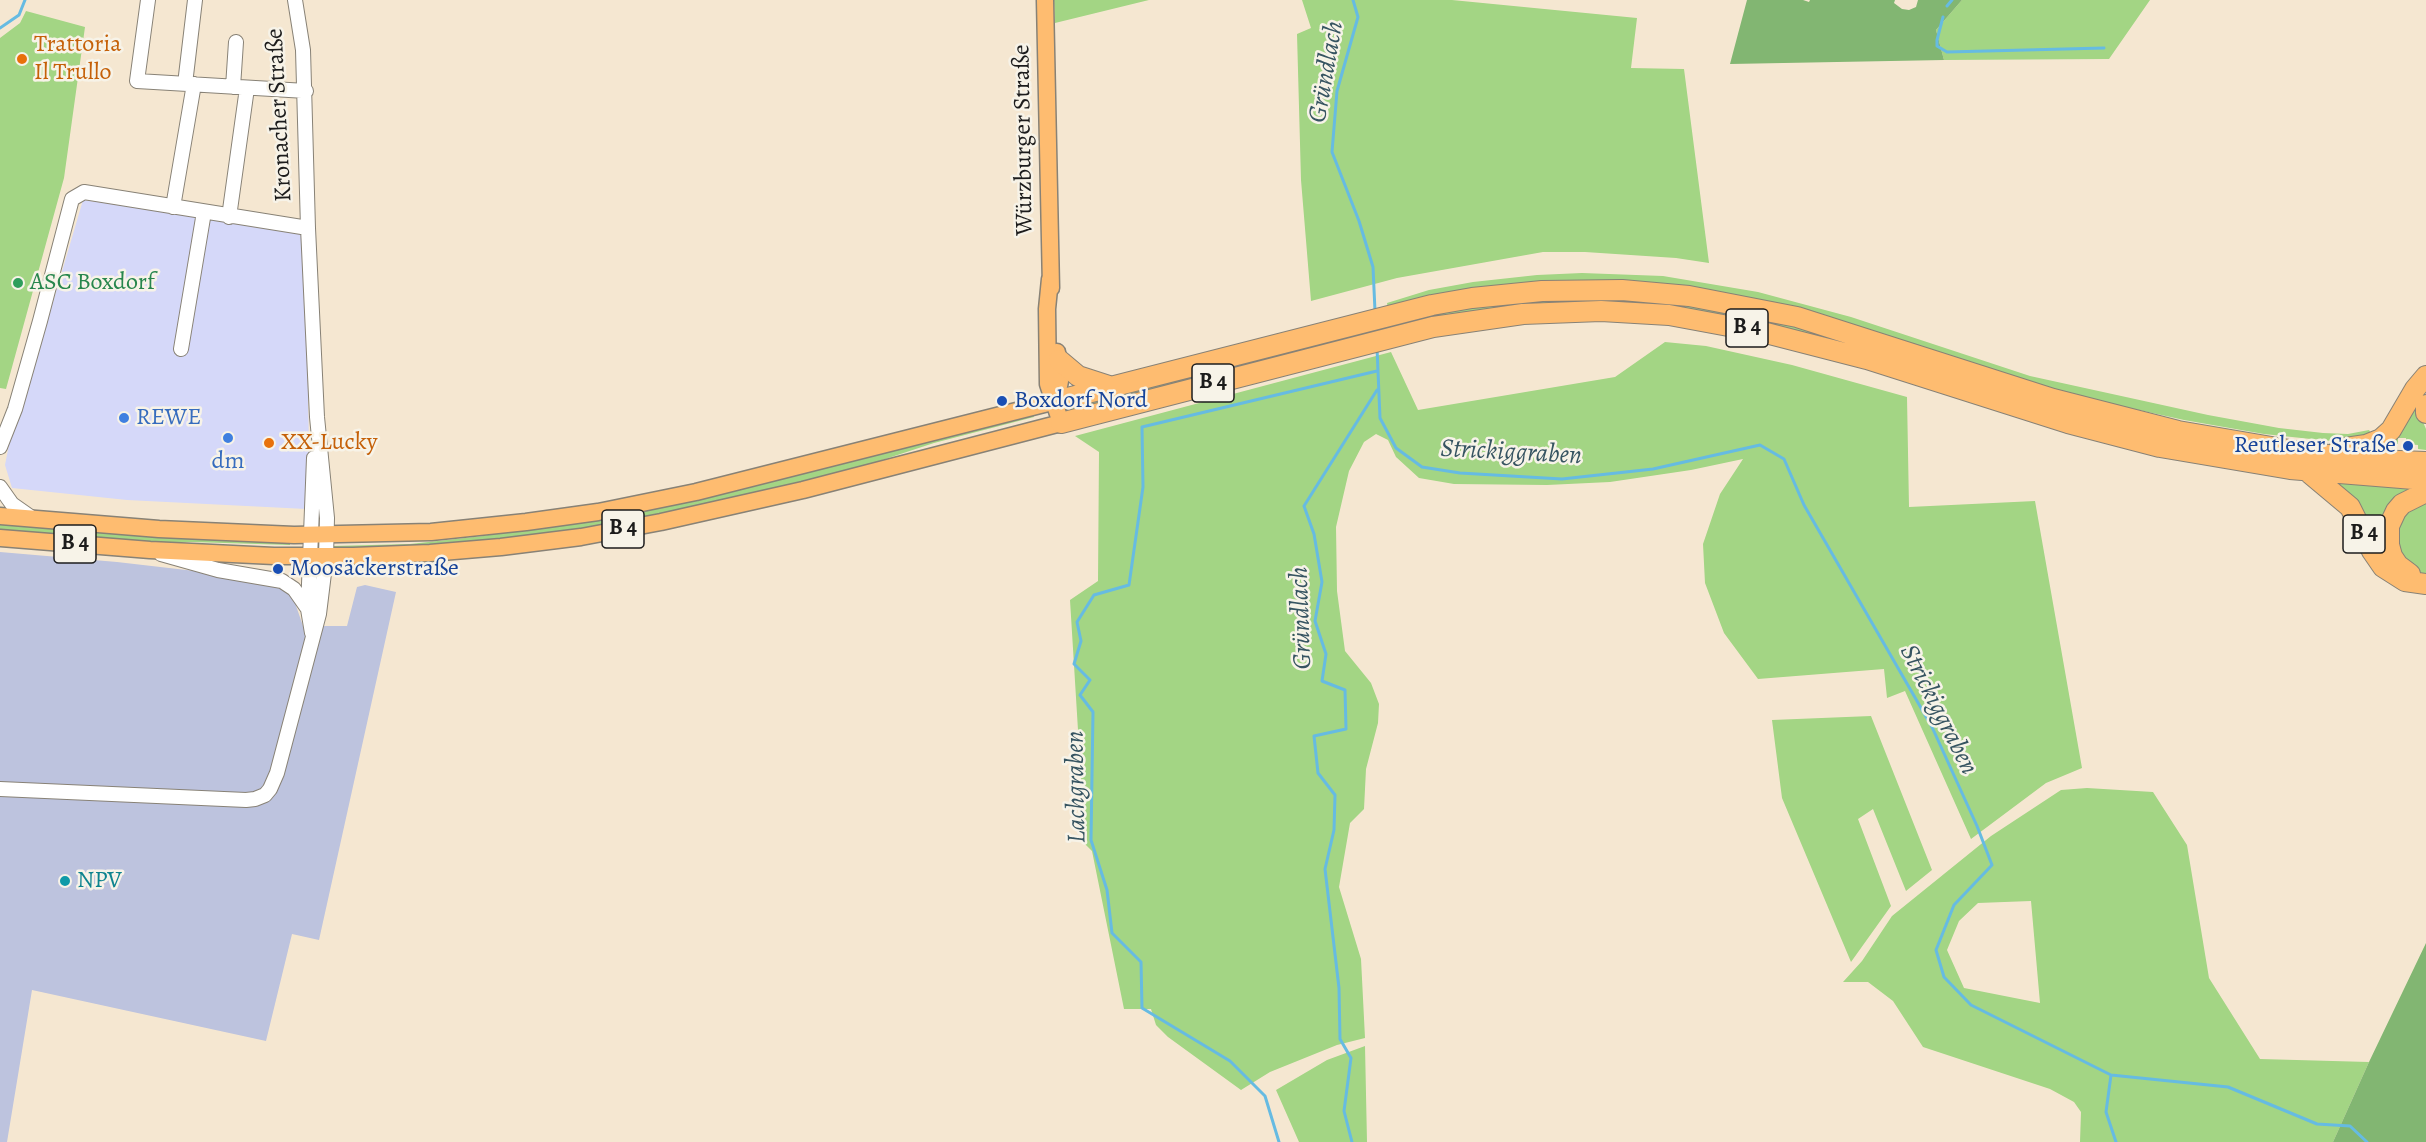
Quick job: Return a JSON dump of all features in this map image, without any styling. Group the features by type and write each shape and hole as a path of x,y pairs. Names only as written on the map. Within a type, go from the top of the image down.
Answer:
{"highway":[{"name":"B 4","path":"1056,401 1389,315 1472,298 1542,291 1622,290 1689,296 1769,311 1824,325 2045,397 2122,418 2206,437 2301,452 2365,459 2426,462"},
{"name":"B 4","path":"1061,423 1392,337 1469,320 1523,314 1601,311 1690,318 1738,326 1825,347 2042,416 2125,439 2223,459 2307,471 2426,480"},
{"path":"1059,360 1078,376 1112,387"},
{"name":"B 4","path":"2301,452 2357,447 2381,439 2391,430 2415,389 2426,376"},
{"path":"2426,405 2426,413"},
{"name":"B 4","path":"2307,471 2350,507 2372,551 2383,567 2404,581 2426,583"},
{"name":"B 4","path":"2426,492 2411,498 2396,511 2389,526 2388,539 2392,556 2398,565 2426,583"}],"main road":[{"name":"Würzburger Straße","path":"1045,0 1050,279 1060,381 1056,401"},
{"name":"Würzburger Straße","path":"1050,279 1047,309 1048,384 1056,401 1061,423"},
{"name":"B 4","path":"0,516 200,531 318,535 459,530 624,507 757,478 1056,401"},
{"name":"B 4","path":"0,538 150,550 318,556 410,555 482,549 628,529 803,490 1061,423"}],"street":[{"path":"148,0 137,81 306,92"},
{"path":"173,207 189,84 195,0"},
{"name":"Kronacher Straße","path":"295,0 303,50 306,92 308,228 317,417 318,556"},
{"path":"229,217 240,87 236,42"},
{"path":"0,447 15,409 72,199 84,192 308,228"},
{"path":"181,349 204,212"},
{"path":"0,487 12,504 34,519"},
{"name":"B 4","path":"150,550 198,566 282,581 294,589 308,609"},
{"path":"313,635 308,609 318,556"},
{"path":"0,789 235,800 260,798 270,789 278,773 319,614 318,556"}],"shaded area":[{"path":"83,200 305,231 310,501 306,509 127,500 12,488 5,465 12,429 41,343"},
{"path":"0,552 117,562 273,580 293,597 303,626 347,626 357,587 365,585 396,592 319,940 292,934 266,1041 32,990 7,1142 0,1142"}],"green space":[{"path":"1054,0 1149,0 1055,23"},
{"path":"1302,0 1452,0 1637,18 1631,68 1684,69 1709,263 1676,258 1585,252 1543,252 1397,278 1311,301 1301,180 1297,34 1311,28"},
{"path":"1747,0 1803,0 1809,2 1810,0 1895,0 1894,3 1902,9 1909,10 1916,7 1918,0 1962,0 1936,30 1944,60 1730,64"},
{"path":"1962,0 2150,0 2109,59 1944,60 1936,30"},
{"name":"ASC Boxdorf","path":"26,11 85,27 64,178 6,389 0,388 0,38 20,23"},
{"path":"1582,273 1663,276 1758,292 1851,317 2030,376 2279,428 2348,434 2369,430 2373,436 2346,442 2320,440 2264,434 2184,420 2053,391 1674,287 1388,309 1387,303 1429,290 1473,282"},
{"path":"1602,295 1759,314 2235,448 2147,438 1874,355 1575,305 1074,410 1067,408 1421,312"},
{"path":"1665,342 1706,346 1792,365 1907,397 1909,507 2035,501 2082,768 2046,783 1971,839 1905,691 1887,698 1884,669 1758,679 1724,633 1705,583 1703,544 1720,494 1743,459 1691,470 1610,482 1547,485 1454,484 1419,478 1396,457 1388,440 1376,434 1364,442 1349,471 1336,527 1337,591 1345,651 1371,683 1379,704 1378,723 1366,769 1364,809 1350,823 1339,887 1361,959 1365,1038 1337,1045 1270,1072 1241,1090 1168,1037 1156,1025 1151,1009 1124,1009 1092,851 1085,844 1070,600 1098,581 1099,452 1075,436 1391,352 1418,410 1615,377"},
{"path":"2424,389 2420,402 2420,415 2426,429 2426,450 2418,449 2418,445 2406,444 2406,438 2398,438 2398,444 2390,444 2386,438"},
{"path":"1033,413 1034,417 934,443 873,463 773,490 613,525 448,546 333,550 333,546 410,544 483,536"},
{"path":"2332,481 2418,488 2402,495 2393,564"},
{"path":"2426,495 2426,575 2409,567 2392,538 2393,527"},
{"path":"0,522 290,540 290,545 146,543 0,532"},
{"path":"1871,716 1932,870 1906,891 1873,809 1858,819 1891,906 1851,962 1782,798 1772,720"},
{"path":"2087,788 2153,792 2187,845 2209,978 2260,1059 2369,1062 2333,1142 2080,1142 2081,1112 2074,1102 2050,1089 1923,1047 1893,1001 1868,982 1843,982 1862,961 1892,916 1991,836 2061,790","holes":["2031,901 2040,1003 1964,988 1947,950 1959,921 1978,903"]},
{"path":"2426,943 2426,1142 2333,1142 2369,1062"},
{"path":"1365,1046 1367,1142 1299,1142 1276,1090 1327,1060"}],"waterway":[{"path":"0,28 19,15 25,0"},
{"name":"Gründlach","path":"1353,0 1358,17 1337,91 1332,152 1359,221 1373,267 1375,311"},
{"path":"1947,6 1952,0"},
{"path":"1943,17 1937,46 1947,52 2104,48"},
{"name":"Strickiggraben","path":"1377,348 1380,418 1396,448 1422,467 1460,473 1562,479 1653,469 1760,445 1784,459 1804,505 1932,727 1992,865 1954,905 1936,950 1944,977 1971,1005 2111,1075 2228,1087 2317,1124 2350,1126 2367,1142"},
{"name":"Lachgraben","path":"1279,1142 1265,1096 1230,1061 1142,1008 1141,962 1112,933 1107,890 1091,840 1093,712 1080,695 1090,680 1074,664 1081,641 1077,622 1094,595 1129,585 1143,487 1142,427 1377,371"},
{"name":"Gründlach","path":"1352,1142 1344,1111 1351,1058 1340,1039 1339,988 1325,869 1334,830 1335,795 1318,773 1314,736 1346,729 1345,690 1322,681 1326,654 1315,621 1322,582 1314,534 1304,506 1377,390"},
{"path":"2111,1075 2106,1112 2116,1142"}],"place":[{"name":"Trattoria Il Trullo","path":"22,59"},
{"name":"ASC Boxdorf","path":"18,283"},
{"name":"Boxdorf Nord","path":"1002,401"},
{"name":"REWE","path":"124,418"},
{"name":"dm","path":"228,438"},
{"name":"XX-Lucky","path":"269,443"},
{"name":"Reutleser Straße","path":"2408,446"},
{"name":"Moosäckerstraße","path":"278,569"},
{"name":"NPV","path":"65,881"}]}
